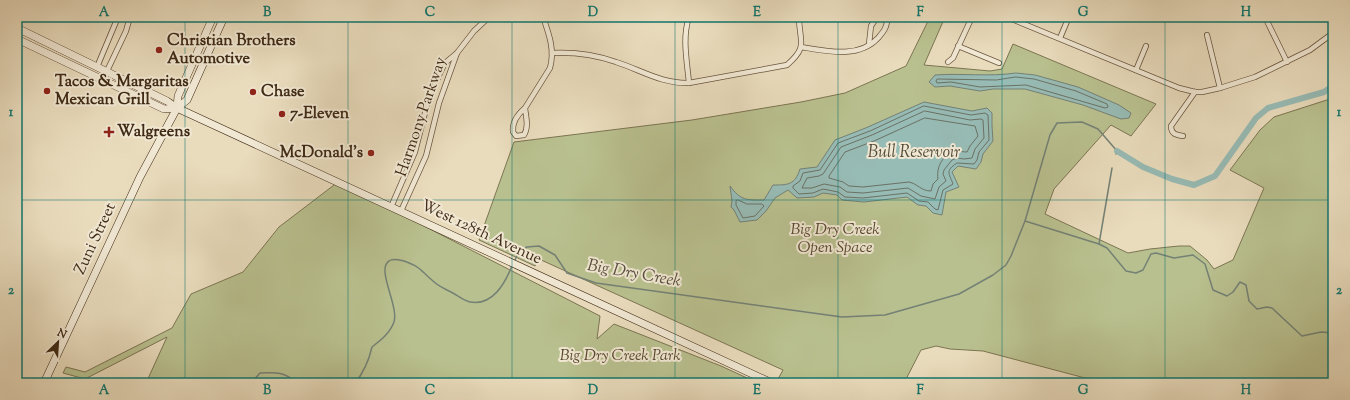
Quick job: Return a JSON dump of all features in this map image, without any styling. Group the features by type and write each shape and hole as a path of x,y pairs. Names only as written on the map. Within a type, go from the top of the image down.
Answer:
{"main road":[{"name":"Zuni Street","path":"178,108 178,96 213,17"},
{"name":"Zuni Street","path":"44,383 140,176 178,108 187,100 224,17"},
{"path":"17,28 168,101 178,108"},
{"path":"17,39 164,108 178,108"},
{"name":"West 128th Avenue","path":"178,108 772,383"}],"street":[{"path":"98,67 118,17"},
{"path":"107,71 126,31 130,17"},
{"name":"Harmony Parkway","path":"391,207 417,147 424,115 433,87 445,63 457,53 474,31 489,17"},
{"path":"525,108 527,127 526,132 524,135 516,136 513,132 512,126 550,68 552,42 543,17"},
{"path":"689,17 685,38 689,83"},
{"path":"552,53 598,57 621,63 673,83 689,83 787,65 798,55 801,47 799,17"},
{"path":"801,47 826,51 854,51 869,44 875,41 886,29 887,22 882,17 875,20 871,26 869,44"},
{"path":"948,62 952,58 972,17"},
{"path":"1007,17 1179,88 1195,92 1220,88 1255,77 1310,50 1333,33"},
{"path":"1265,17 1287,62"},
{"path":"1060,38 1068,18"},
{"path":"1207,35 1220,88"},
{"path":"958,46 998,63"},
{"path":"1136,70 1146,46"},
{"name":"Harmony Parkway","path":"401,211 427,152 439,103 457,53"},
{"path":"1183,136 1174,134 1171,130 1171,126 1195,92"},
{"path":"417,147 427,152"}],"green space":[{"name":"Big Dry Creek Open Space","path":"930,17 945,17 924,65 990,71 1002,69 1013,44 1156,104 1131,136 1111,125 1054,189 1045,214 1128,253 1150,249 1190,246 1207,260 1214,269 1233,260 1264,188 1230,170 1260,130 1274,117 1333,98 1333,383 1104,383 983,351 950,349 936,346 921,350 904,383 787,383 778,379 783,370 539,259 535,266 479,240 514,142 692,120 801,102 845,93 906,66"},
{"name":"Big Dry Creek Park","path":"338,182 600,316 597,339 614,324 721,366 758,383 146,383 167,337 85,379 63,373 66,367 85,372 172,328 191,294 243,272 279,227"}],"water":[{"path":"1016,73 1035,75 1078,87 1119,105 1131,113 1129,118 1121,119 1083,105 1025,89 993,89 980,91 950,86 935,87 929,82 935,75 996,75"},
{"name":"Bull Reservoir","path":"924,102 972,111 987,108 992,113 993,141 983,154 981,162 976,169 958,166 952,172 959,187 946,192 942,215 933,213 926,206 918,205 907,197 864,202 842,200 837,195 823,193 814,197 797,198 788,190 775,198 766,211 757,220 740,222 731,207 732,201 730,186 738,195 745,199 764,200 773,185 790,183 796,178 800,169 817,167 835,140"}],"waterway":[{"path":"1117,151 1143,167 1172,179 1194,185 1215,176 1256,118 1268,108 1324,92 1333,86"},
{"name":"Big Dry Creek","path":"515,260 519,251 527,247 539,246 555,255 567,273 596,283 842,317 885,315 959,294 993,275 1006,265 1025,221 1050,135 1057,123 1082,122 1098,129 1117,151 1116,154"},
{"name":"Big Dry Creek","path":"1112,168 1099,244 1107,248 1126,271 1136,273 1143,270 1151,254 1156,253 1174,258 1193,255 1205,264 1213,290 1227,296 1233,292 1240,282 1246,285 1249,301 1257,309 1267,307 1272,308 1302,336 1321,332 1333,333"},
{"name":"Big Dry Creek","path":"1025,221 1099,244"},
{"name":"Big Dry Creek","path":"355,383 366,366 372,347 388,333 394,322 394,307 385,272 386,265 389,261 398,260 414,265 439,286 470,302 478,302 492,297 502,286 512,266"},
{"name":"Big Dry Creek","path":"253,383 260,373 284,375 293,379 297,383"}],"place":[{"name":"Christian Brothers Automotive","path":"159,50"},
{"name":"Tacos & Margaritas Mexican Grill","path":"47,91"},
{"name":"Chase","path":"253,92"},
{"name":"7-Eleven","path":"282,114"},
{"name":"Walgreens","path":"109,132"},
{"name":"McDonald's","path":"371,153"}]}
